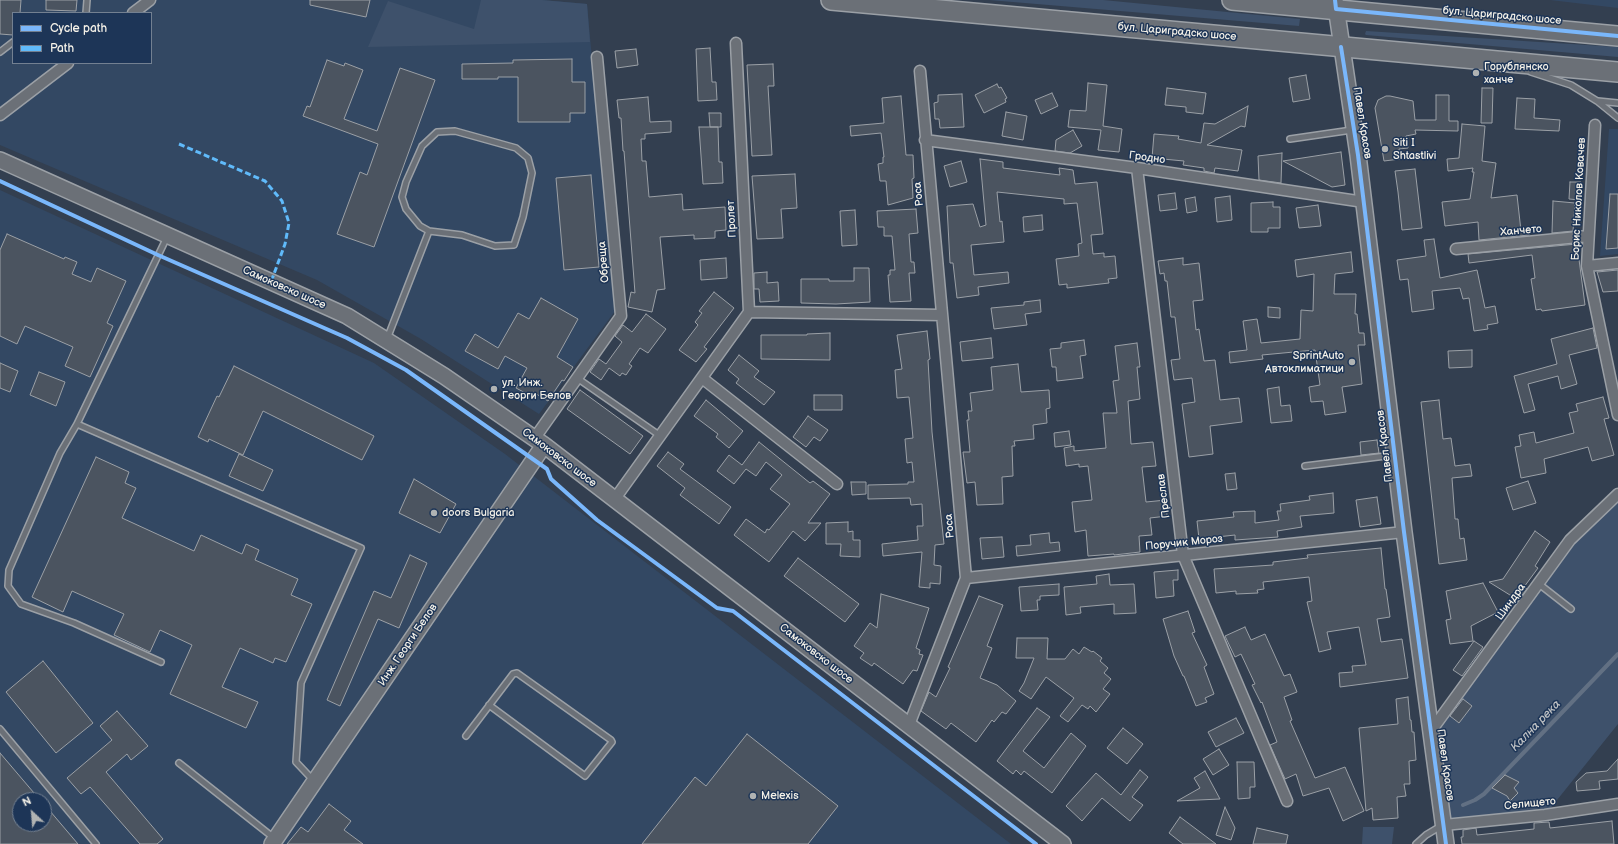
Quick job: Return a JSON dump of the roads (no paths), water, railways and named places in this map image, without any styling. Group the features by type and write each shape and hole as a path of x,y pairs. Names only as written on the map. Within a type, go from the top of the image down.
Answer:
{"highway":[{"name":"бул. Цариградско шосе","path":"831,0 1618,72"},
{"name":"бул. Цариградско шосе","path":"1232,0 1335,5 1618,36"}],"main road":[{"name":"Павел Красов","path":"1335,5 1355,130 1404,532 1446,844"},
{"name":"Самоковско шосе","path":"0,160 347,316 444,376 539,442 1062,844"},
{"name":"Инж. Георги Белов","path":"274,841 315,782 539,442"}],"street":[{"path":"138,7 150,0"},
{"name":"Пролет","path":"736,43 749,312"},
{"name":"Обреща","path":"539,442 577,378 621,316 597,57"},
{"path":"0,115 67,64"},
{"name":"Роса","path":"909,725 966,578 925,140 920,71"},
{"name":"Борис Николов Ковачев","path":"1595,125 1586,266 1618,415"},
{"name":"Гродно","path":"925,140 1137,168 1364,202"},
{"name":"Преслав","path":"1137,168 1183,555 1287,801"},
{"name":"Ханчето","path":"1456,249 1588,236"},
{"path":"1586,266 1618,263"},
{"path":"614,500 659,435 749,312 942,315"},
{"path":"702,378 837,484"},
{"name":"Шиндра","path":"1431,731 1570,540 1618,494"},
{"name":"Поручик Мороз","path":"966,578 1404,532"},
{"name":"Селището","path":"1444,825 1545,815 1618,804"}],"lane":[{"path":"86,12 87,0"},
{"path":"0,52 12,43"},
{"path":"1496,61 1519,68"},
{"path":"1526,71 1571,85 1597,101 1618,118"},
{"path":"1597,101 1618,103"},
{"path":"1290,139 1355,130"},
{"path":"456,131 516,148 528,158 532,173 523,218 514,244 495,246 462,235 429,231 420,226 406,209 402,197 406,182 422,146 437,132 456,131"},
{"path":"386,340 429,231"},
{"path":"161,662 74,623 21,604 8,586 9,570 60,453 77,424 168,236"},
{"path":"577,378 659,435"},
{"path":"77,424 361,548 301,683 296,762 315,782"},
{"path":"1305,466 1395,455"},
{"path":"1539,584 1571,609"},
{"path":"466,736 489,705 513,674 517,673 612,742 585,776 489,705"},
{"path":"0,729 96,844"},
{"path":"179,763 274,841"},
{"path":"1416,844 1426,835 1444,825"}],"waterway":[{"name":"Кална река","path":"1463,805 1484,794 1618,654"}],"place":[{"name":"Горублянско ханче","path":"1476,73"},
{"name":"Siti I Shtastlivi","path":"1385,149"},
{"name":"SprintAuto Автоклиматици","path":"1352,362"},
{"name":"ул. Инж. Георги Белов","path":"494,389"},
{"name":"doors Bulgaria","path":"434,513"},
{"name":"Мelexis","path":"753,796"}]}
